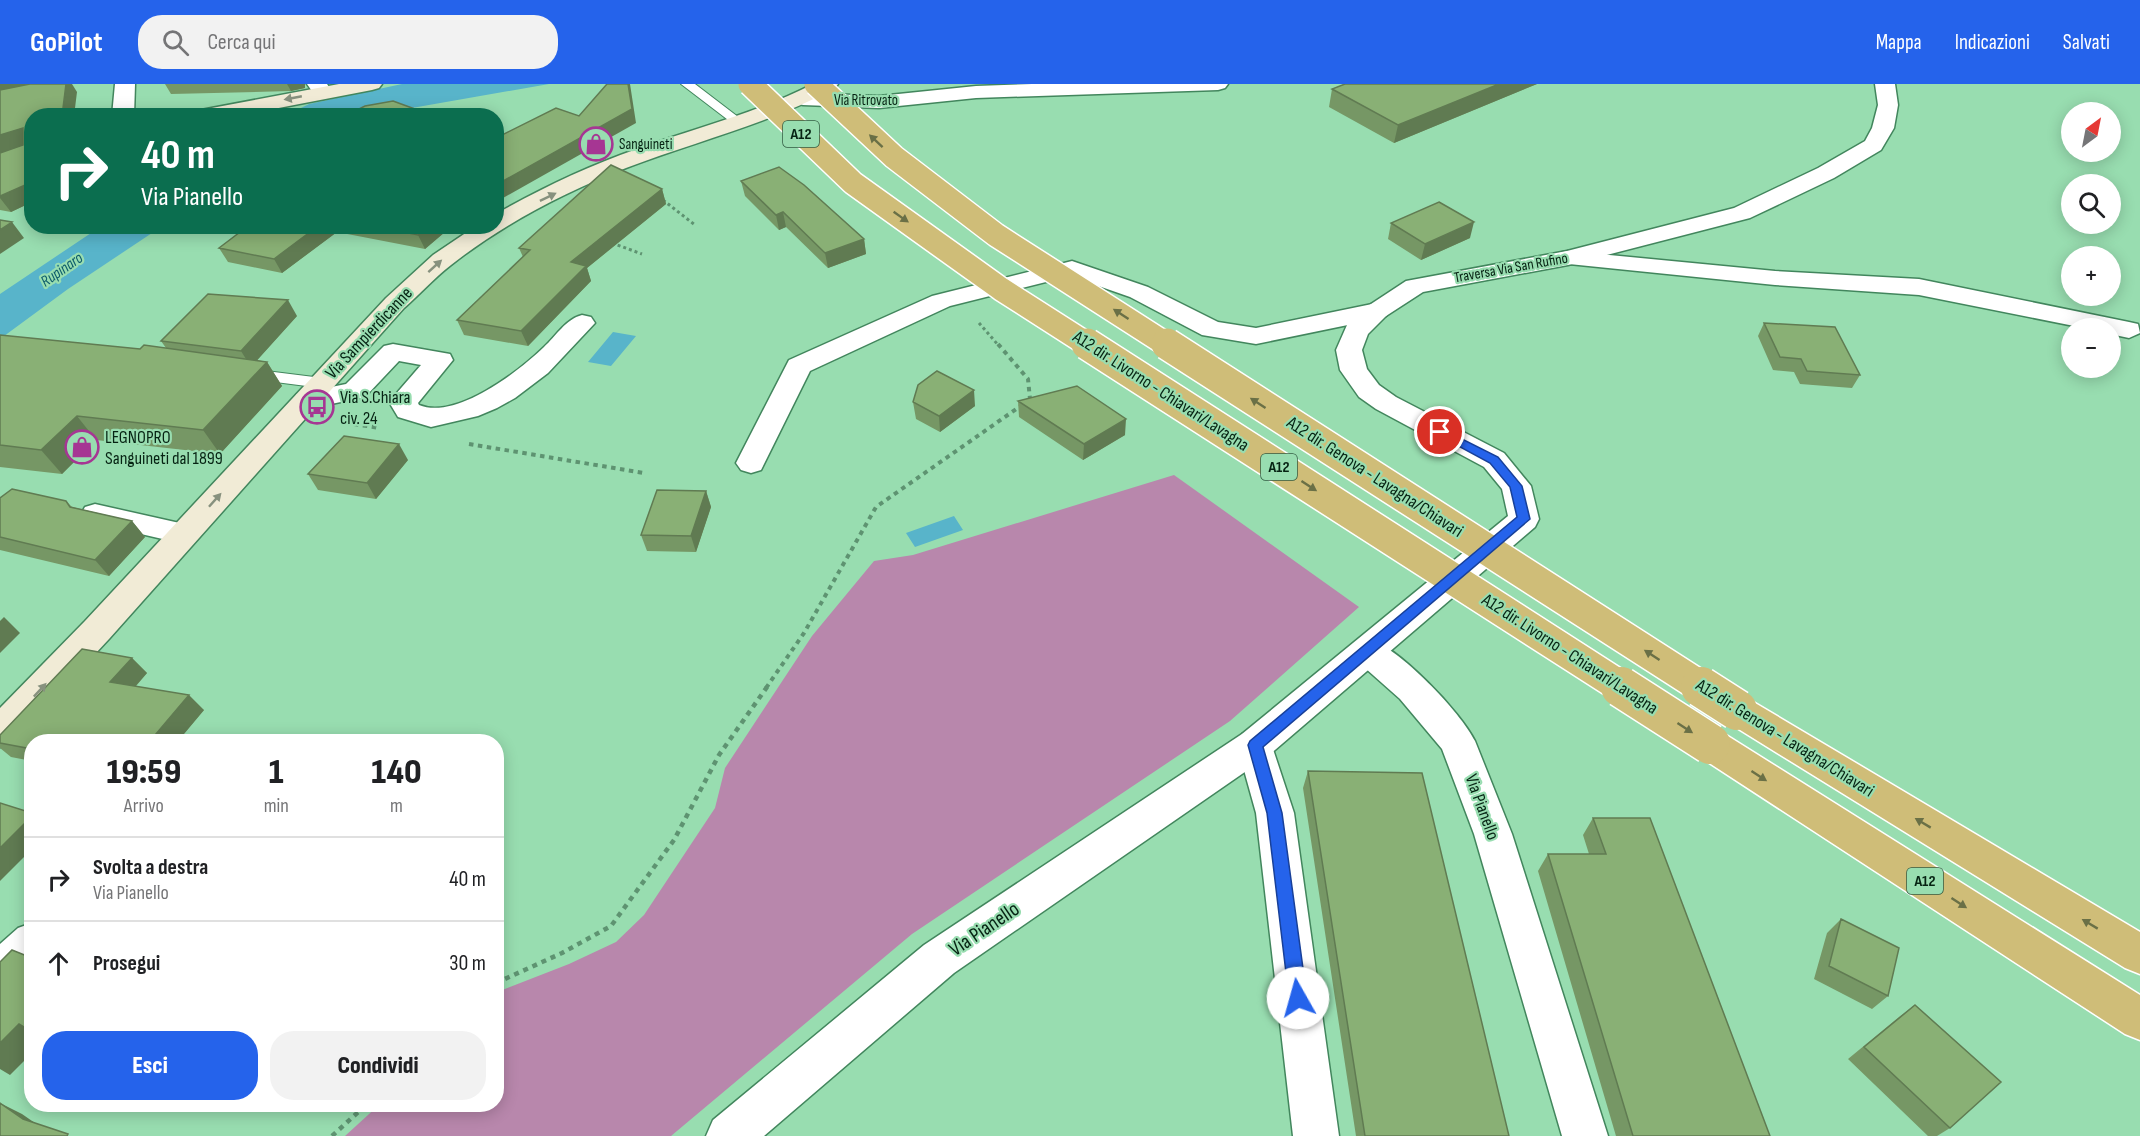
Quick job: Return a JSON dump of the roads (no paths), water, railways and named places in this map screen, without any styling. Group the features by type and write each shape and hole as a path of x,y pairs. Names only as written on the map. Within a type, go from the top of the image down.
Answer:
{"highway":[{"name":"A12 dir. Livorno - Chiavari/Lavagna","path":"750,84 853,183 1001,289 2140,1019"},
{"name":"A12 dir. Genova - Lavagna/Chiavari","path":"809,91 996,235 1737,710 2140,954"}],"main road":[{"path":"235,108 320,88 372,84"},
{"path":"504,220 618,163 740,123 828,84"},
{"name":"Via Sampierdicanne","path":"0,732 315,392 394,303 441,260 481,234"}],"street":[{"path":"124,108 125,84"},
{"name":"Via Ritrovato","path":"809,91 879,102 976,92 1218,84"},
{"name":"Traversa Via San Rufino","path":"1368,651 1524,519 1516,486 1494,460 1386,403 1369,391 1354,370 1349,350 1356,331 1377,311 1415,286 1568,258 1742,213 1826,173 1873,145 1883,128 1888,105 1884,84"},
{"path":"1568,258 1775,278 1919,287 2129,330"},
{"path":"751,463 799,366 941,301 1072,268 1139,292 1211,329 1256,336 1377,311"},
{"path":"315,392 355,391 393,352 440,360 404,402 408,411 426,418 459,412 490,401 530,375 551,358 582,323"},
{"path":"95,514 184,534"},
{"name":"Via Pianello","path":"729,1136 939,959 1255,745 1368,651 1412,689 1456,741 1493,834 1585,1136"},
{"path":"1255,745 1275,813 1316,1136"},
{"path":"0,972 24,950"}],"lane":[{"path":"687,84 740,123"},
{"path":"240,373 315,392"}],"water":[{"path":"402,84 549,84 412,108 301,108 309,104"},
{"name":"Rupinaro","path":"90,234 150,234 68,289 0,339 0,294"},
{"path":"613,332 636,336 611,366 588,362"},
{"path":"954,516 963,530 915,547 906,533"}],"place":[{"name":"Sanguineti","path":"596,144"},
{"name":"Via S.Chiara civ. 24","path":"317,407"},
{"name":"LEGNOPRO Sanguineti dal 1899","path":"82,447"}]}
